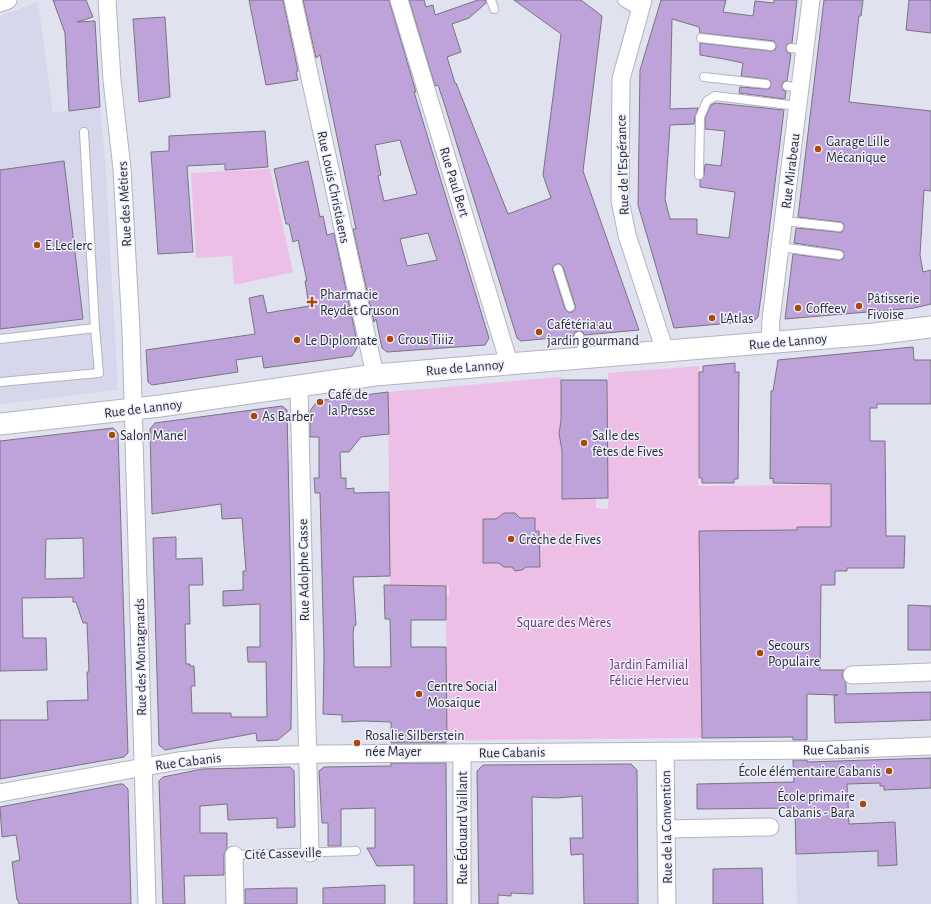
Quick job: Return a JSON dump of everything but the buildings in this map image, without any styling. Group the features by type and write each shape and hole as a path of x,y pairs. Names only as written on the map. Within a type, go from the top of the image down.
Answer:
{"street":[{"path":"0,3 8,0"},
{"name":"Rue des Métiers","path":"106,0 114,105 122,169 134,409"},
{"name":"Rue Louis Christiaens","path":"293,0 375,375"},
{"name":"Rue Paul Bert","path":"399,0 509,363"},
{"path":"624,0 642,5"},
{"name":"Rue Mirabeau","path":"770,342 771,319 798,106 793,87 798,49 811,0"},
{"name":"Rue de l'Espérance","path":"642,5 621,78 620,200 627,235 665,351"},
{"name":"Rue de Lannoy","path":"0,424 134,409 375,375 880,333 931,327"},
{"name":"Rue Adolphe Casse","path":"299,386 310,852"},
{"name":"Rue des Montagnards","path":"134,409 147,904"},
{"path":"852,675 931,672"},
{"name":"Rue Cabanis","path":"0,793 178,761 205,758 308,754 829,750 931,746"},
{"name":"Rue de la Convention","path":"665,751 667,904"},
{"name":"Rue Édouard Vaillant","path":"462,753 462,904"},
{"path":"666,829 770,827"},
{"name":"Cité Casseville","path":"234,855 235,904"}],"lane":[{"path":"491,0 494,9"},
{"path":"701,38 771,46"},
{"path":"704,77 766,84"},
{"path":"699,175 700,117 707,101 715,96 798,106"},
{"path":"0,382 99,373 84,132"},
{"path":"784,221 840,228"},
{"path":"780,247 838,255"},
{"path":"558,269 570,307"},
{"path":"0,339 95,328"},
{"path":"579,336 586,357"},
{"name":"Cité Casseville","path":"234,855 356,851"}],"shaded area":[{"path":"38,2 53,113 100,107 105,157 118,390 0,404 0,16"},
{"name":"École primaire Cabanis - Bara","path":"931,758 931,904 797,904 793,762"}],"green space":[{"path":"270,169 293,272 234,285 232,256 196,258 191,173"},
{"name":"Square des Mères","path":"699,366 698,486 831,485 831,527 797,527 797,530 699,531 702,738 447,740 446,595 449,595 449,586 390,585 388,392 561,377 561,421 559,433 562,451 562,499 596,498 596,508 608,509 608,373"}],"place":[{"name":"Garage Lille Mécanique","path":"818,149"},
{"name":"E.Leclerc","path":"37,245"},
{"name":"Pharmacie Reydet Gruson","path":"312,302"},
{"name":"Pâtisserie Fivoise","path":"859,306"},
{"name":"Coffeev","path":"798,308"},
{"name":"L'Atlas","path":"712,318"},
{"name":"Cafétéria au jardin gourmand","path":"539,332"},
{"name":"Crous Tiiiz","path":"390,339"},
{"name":"Le Diplomate","path":"297,340"},
{"name":"Café de la Presse","path":"320,402"},
{"name":"As Barber","path":"254,416"},
{"name":"Salon Manel","path":"112,435"},
{"name":"Salle des fêtes de Fives","path":"584,443"},
{"name":"Crèche de Fives","path":"511,539"},
{"name":"Secours Populaire","path":"760,653"},
{"name":"Centre Social Mosaïque","path":"419,694"},
{"name":"Rosalie Silberstein née Mayer","path":"357,743"},
{"name":"École élémentaire Cabanis","path":"889,771"},
{"name":"École primaire Cabanis - Bara","path":"863,804"}],"park label":[{"name":"Jardin Familial Félicie Hervieu","path":"649,672"}]}
